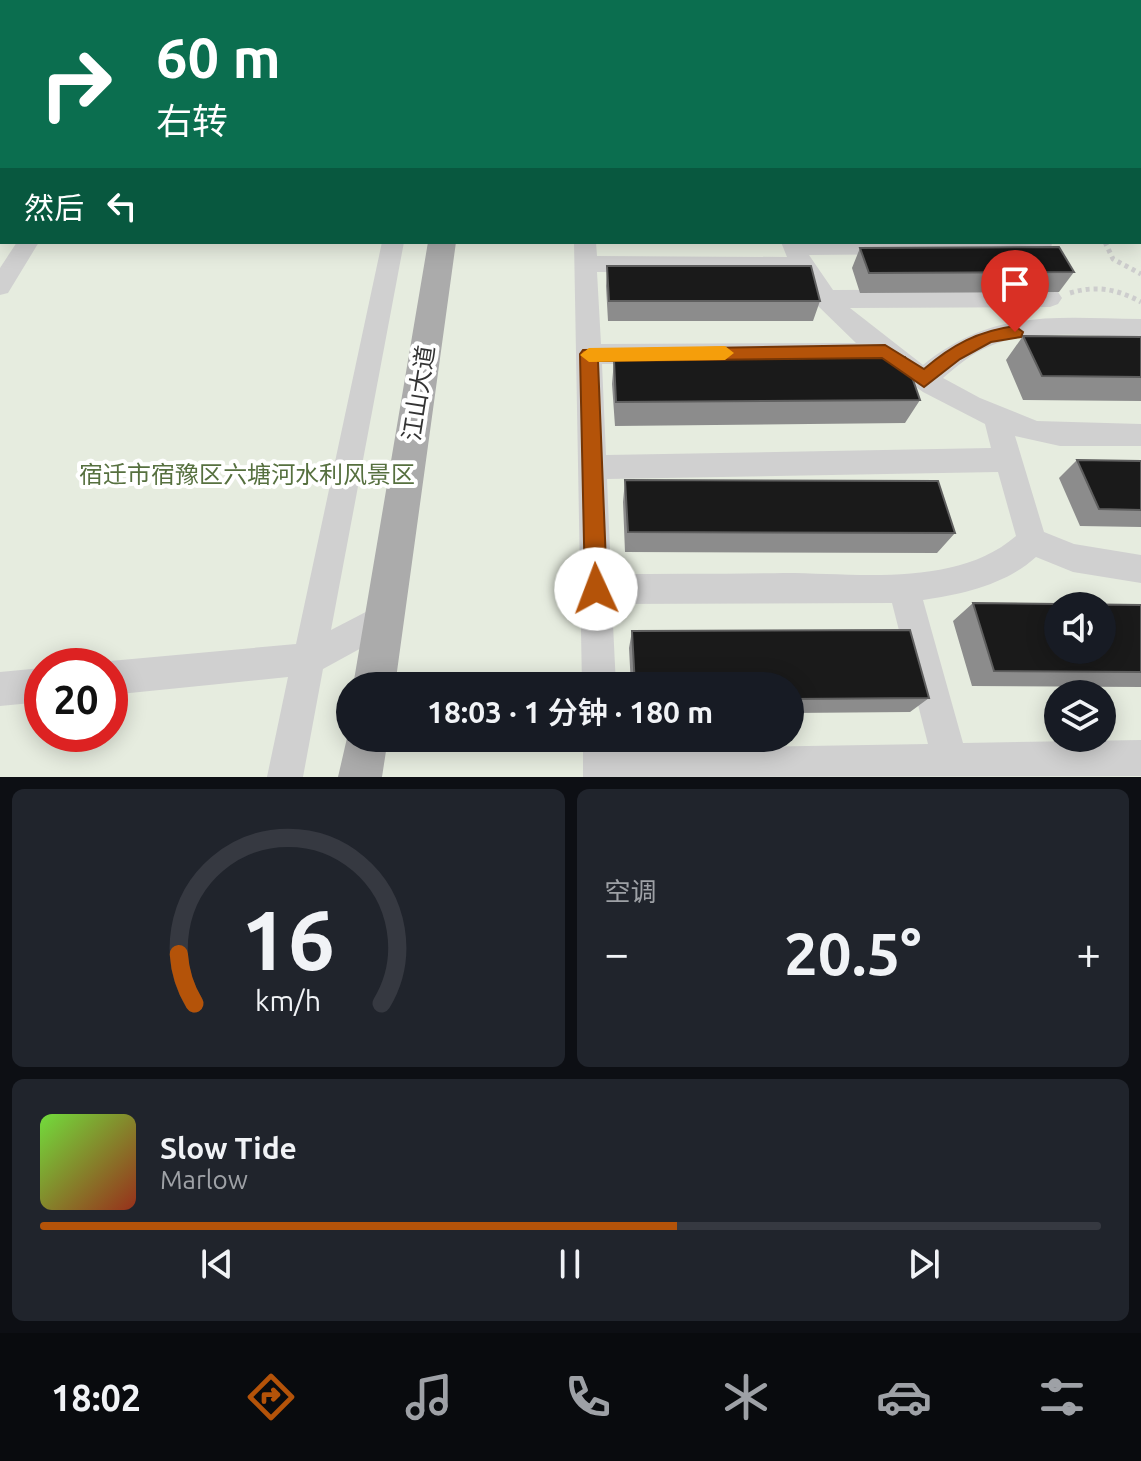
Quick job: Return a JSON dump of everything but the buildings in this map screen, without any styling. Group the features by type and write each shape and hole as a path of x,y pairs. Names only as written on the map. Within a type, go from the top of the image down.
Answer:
{"main road":[{"name":"江山大道","path":"376,672 442,244"},
{"path":"360,777 364,752"}],"lane":[{"path":"0,287 27,244"},
{"path":"285,777 393,244"},
{"path":"599,672 586,253 796,252 1043,245"},
{"path":"796,252 825,299 862,335 924,379 996,417 1038,433 1141,435"},
{"path":"825,299 1050,298"},
{"path":"924,379 954,354 987,336 1042,328 1141,328"},
{"path":"589,354 885,352"},
{"path":"996,417 1032,541"},
{"path":"592,467 1009,460"},
{"path":"596,589 904,588 948,583 995,571 1018,556 1032,541"},
{"path":"1032,541 1073,558 1141,569"},
{"path":"904,588 952,769"},
{"path":"128,676 309,659 385,618"},
{"path":"0,689 24,687"},
{"path":"601,761 952,769 1141,758"}],"path":[{"path":"1106,244 1109,254 1117,262 1141,274"},
{"path":"1050,298 1101,286 1120,290 1141,302"}],"green space":[{"name":"宿迁市宿豫区六塘河水利风景区","path":"0,244 1141,244 1141,777 0,777"}],"slow traffic":[{"path":"589,355 725,353"}],"route":[{"path":"596,589 589,354 885,352 924,379 954,354 987,336 1015,332"}]}
